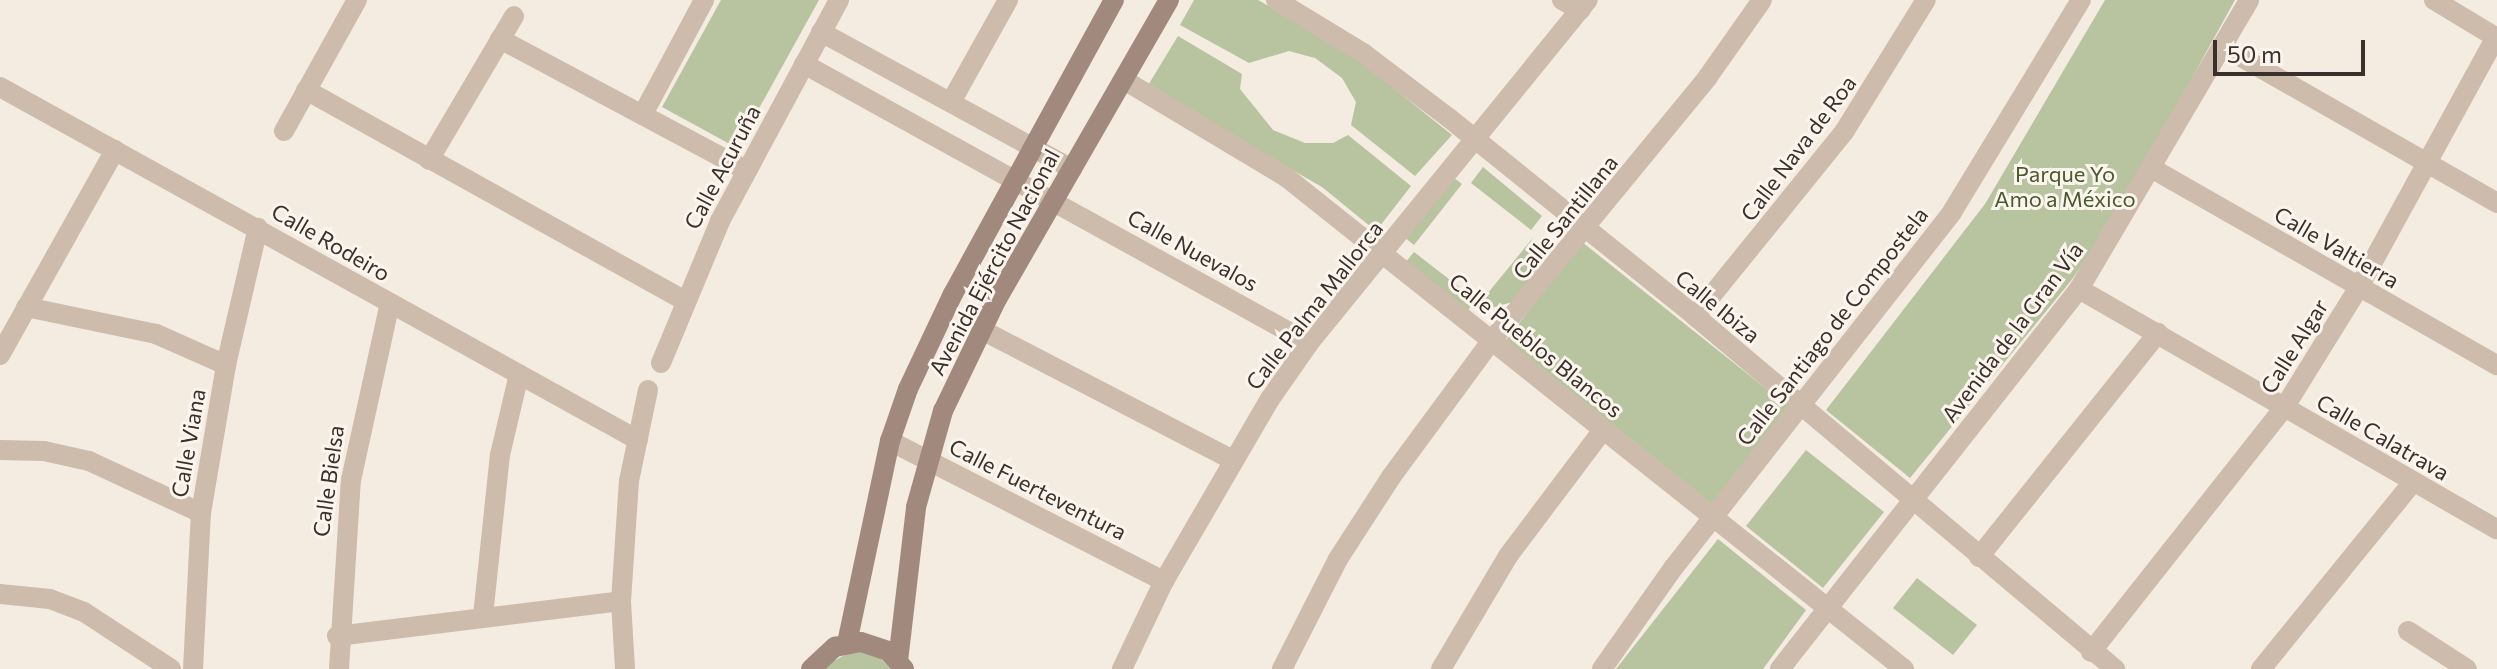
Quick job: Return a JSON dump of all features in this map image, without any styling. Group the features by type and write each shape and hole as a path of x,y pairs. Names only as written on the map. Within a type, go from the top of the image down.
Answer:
{"street":[{"path":"284,131 357,0"},
{"path":"643,114 704,0"},
{"name":"Calle Acuruña","path":"661,363 683,300 745,170 839,0"},
{"path":"951,102 1008,0"},
{"name":"Avenida Ejército Nacional","path":"847,643 890,441 928,343 1114,0"},
{"name":"Avenida Ejército Nacional","path":"901,665 926,459 982,330 1053,199 1169,0"},
{"name":"Calle Ibiza","path":"1276,0 1363,53 1583,231 1695,316 2091,652 2115,669"},
{"path":"1562,0 1584,5"},
{"name":"Calle Santillana","path":"1282,669 1355,530 1492,340 1707,78 1762,0"},
{"name":"Calle Nava de Roa","path":"1695,316 1844,132 1926,0"},
{"name":"Calle Santiago de Compostela","path":"1602,669 1713,516 1952,212 2081,0"},
{"name":"Avenida de la Gran Vía","path":"1780,669 2079,289 2153,169 2249,0"},
{"path":"2434,0 2496,37"},
{"name":"Calle Palma Mallorca","path":"1122,669 1164,581 1231,459 1309,343 1584,5"},
{"path":"429,160 514,16"},
{"path":"821,32 1072,169"},
{"name":"Calle Algar","path":"2091,652 2284,408 2359,287 2496,37"},
{"path":"500,39 745,170"},
{"path":"2222,46 2497,203"},
{"path":"804,64 1016,178"},
{"name":"Calle Pueblos Blancos","path":"1124,80 1256,157 1385,253 1904,669"},
{"name":"Calle Rodeiro","path":"0,87 638,440"},
{"path":"306,90 683,300"},
{"path":"0,355 115,150"},
{"name":"Calle Valtierra","path":"2153,169 2497,365"},
{"name":"Calle Nuevalos","path":"1016,178 1309,343"},
{"name":"Calle Viana","path":"193,669 201,513 226,365 258,228"},
{"name":"Calle Calatrava","path":"2079,289 2497,529"},
{"name":"Calle Bielsa","path":"339,669 337,636 353,465 390,303"},
{"path":"26,307 156,334 226,365"},
{"path":"982,330 1231,459"},
{"path":"1979,557 2158,333"},
{"path":"483,616 500,455 519,374"},
{"path":"625,669 621,601 629,481 648,390"},
{"path":"1441,669 1508,556 1603,430"},
{"name":"Calle Fuerteventura","path":"890,441 1164,581"},
{"path":"0,450 44,451 89,461 201,513"},
{"path":"2261,669 2413,482"},
{"path":"0,594 50,599 84,612 171,669"},
{"path":"337,636 621,601"},
{"path":"2408,631 2468,669"},
{"path":"811,669 824,653 847,643 875,645 901,665"},
{"path":"2448,669 2468,669"}],"green space":[{"path":"721,0 819,0 737,148 662,107"},
{"path":"1194,0 1258,0 1346,50 1452,135 1415,176 1351,125 1356,102 1342,78 1315,58 1289,51 1249,63 1180,25"},
{"name":"Parque Yo Amo a México","path":"2105,0 2235,0 2113,221 2070,282 1910,478 1826,410 1985,204"},
{"path":"1178,36 1242,74 1240,89 1273,130 1305,143 1333,143 1348,135 1411,186 1376,231 1322,187 1147,87"},
{"path":"1483,167 1542,216 1531,230 1471,183"},
{"path":"1442,169 1462,184 1414,245 1394,229"},
{"path":"1532,239 1551,254 1503,314 1483,299"},
{"path":"1582,242 1793,410 1716,507 1506,340"},
{"path":"1414,252 1476,300 1461,319 1399,270"},
{"path":"1806,450 1884,512 1823,588 1746,526"},
{"path":"1718,539 1806,610 1763,669 1616,669"},
{"path":"1917,578 1977,625 1953,655 1893,608"},
{"path":"853,650 879,657 891,669 820,669"}]}
